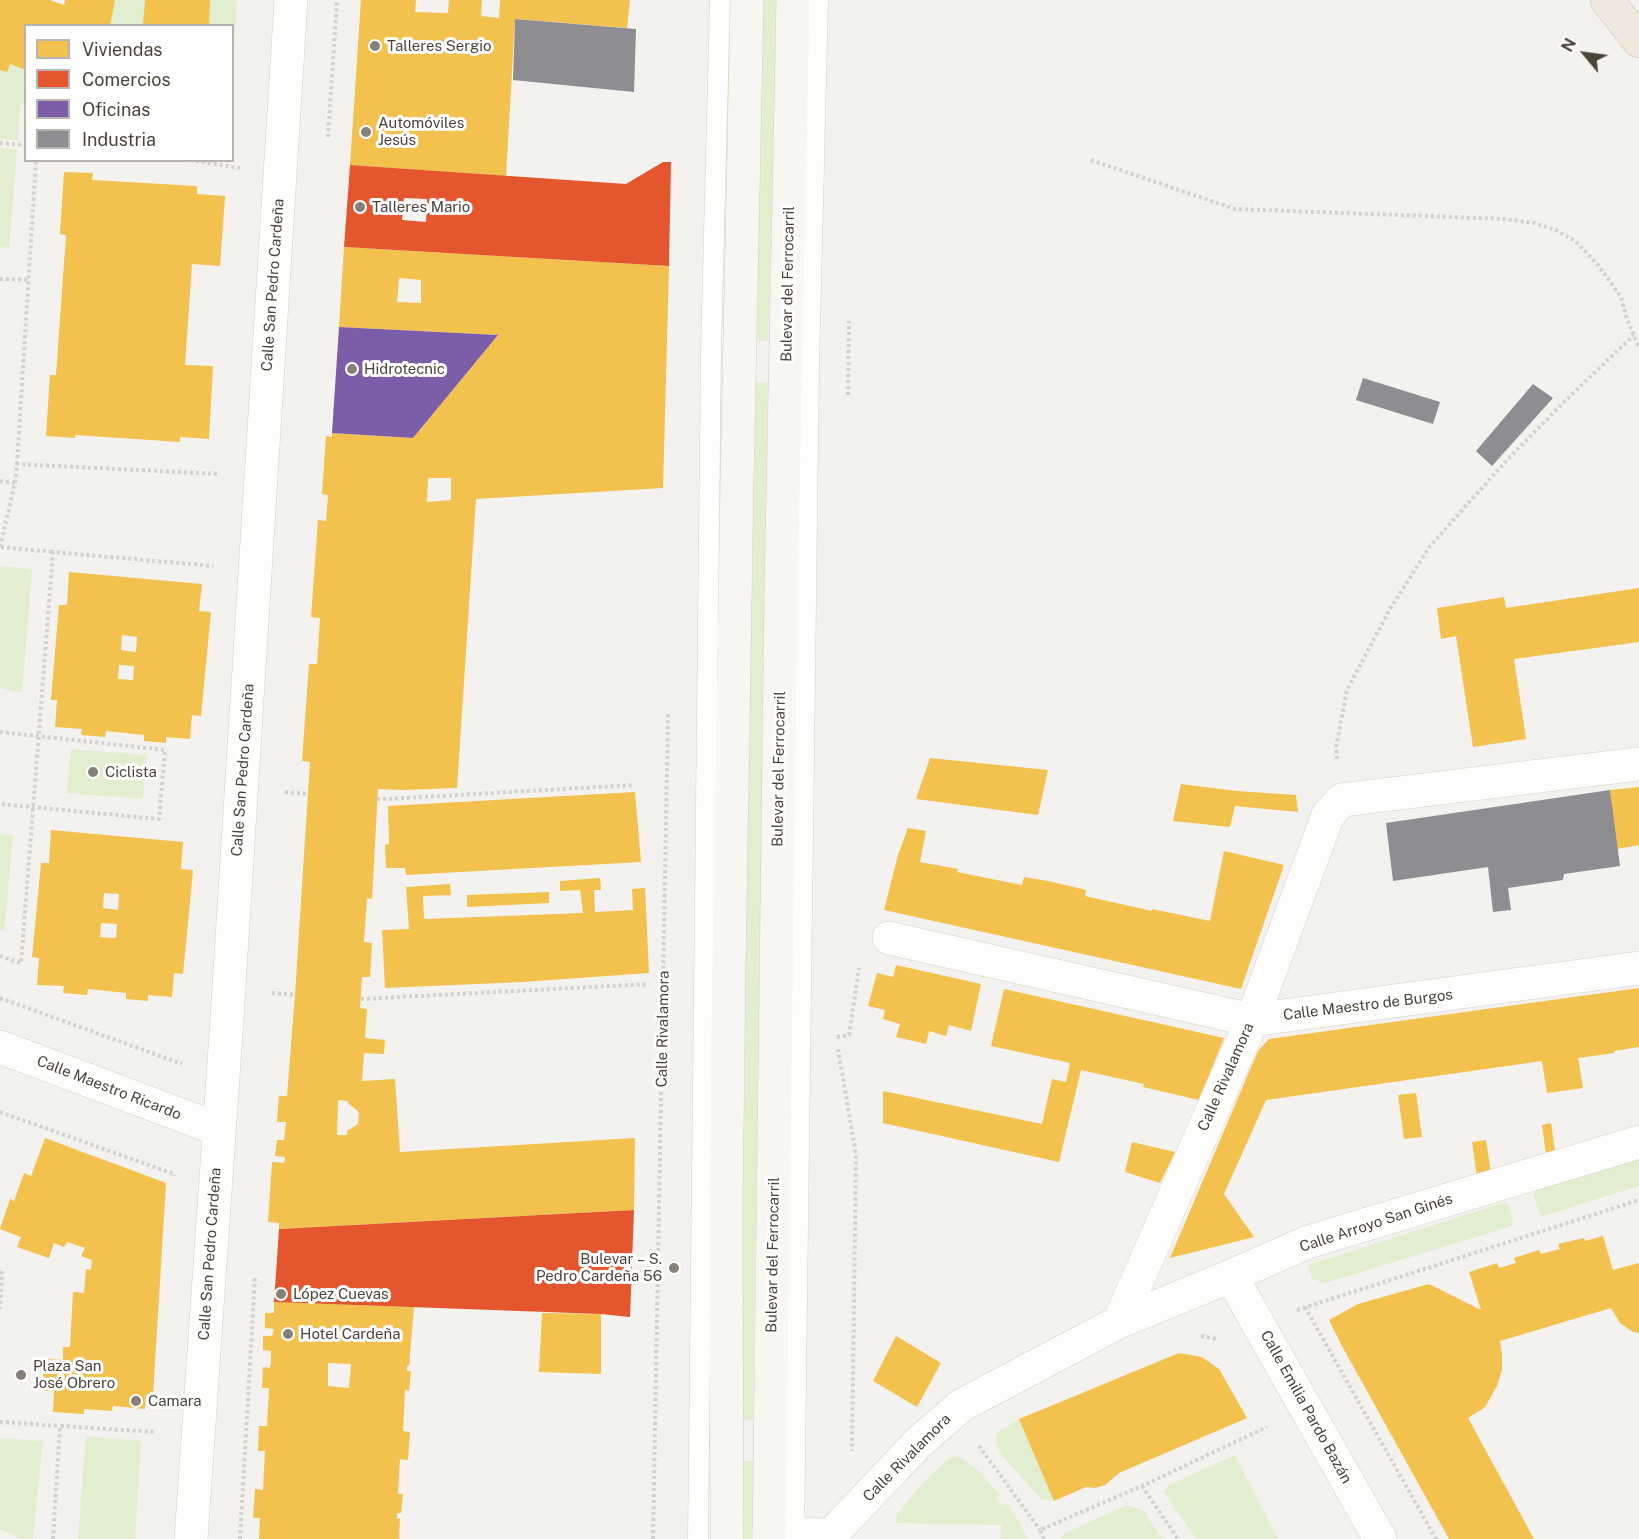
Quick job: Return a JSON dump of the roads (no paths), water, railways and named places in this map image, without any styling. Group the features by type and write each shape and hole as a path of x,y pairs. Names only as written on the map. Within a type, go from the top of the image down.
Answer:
{"highway":[{"path":"1606,0 1639,41"}],"main road":[{"path":"726,1539 729,956 747,0"},
{"name":"Bulevar del Ferrocarril","path":"781,1537 781,589 793,0"}],"street":[{"name":"Calle San Pedro Cardeña","path":"191,1539 226,1034 291,0"},
{"name":"Calle Rivalamora","path":"781,1537 841,1525 919,1442 962,1405 1119,1322 1252,1020 1328,815 1342,800 1639,764"},
{"name":"Calle Maestro de Burgos","path":"889,938 1252,1020 1639,968"},
{"name":"Calle Maestro Ricardo","path":"0,1047 218,1129"},
{"name":"Calle Arroyo San Ginés","path":"1119,1322 1308,1242 1639,1142"},
{"name":"Calle Emilia Pardo Bazán","path":"1231,1276 1380,1539"}],"lane":[{"path":"698,1539 711,350 720,0"},
{"name":"Bulevar del Ferrocarril","path":"781,1537 818,0"}],"place":[{"name":"Talleres Sergio","path":"375,46"},
{"name":"Automóviles Jesús","path":"366,132"},
{"name":"Talleres Mario","path":"360,207"},
{"name":"Hidrotecnic","path":"352,369"},
{"name":"Ciclista","path":"93,772"},
{"name":"Bulevar – S. Pedro Cardeña 56","path":"674,1268"},
{"name":"López Cuevas","path":"281,1294"},
{"name":"Hotel Cardeña","path":"288,1334"},
{"name":"Plaza San José Obrero","path":"21,1375"},
{"name":"Camara","path":"136,1401"}]}
